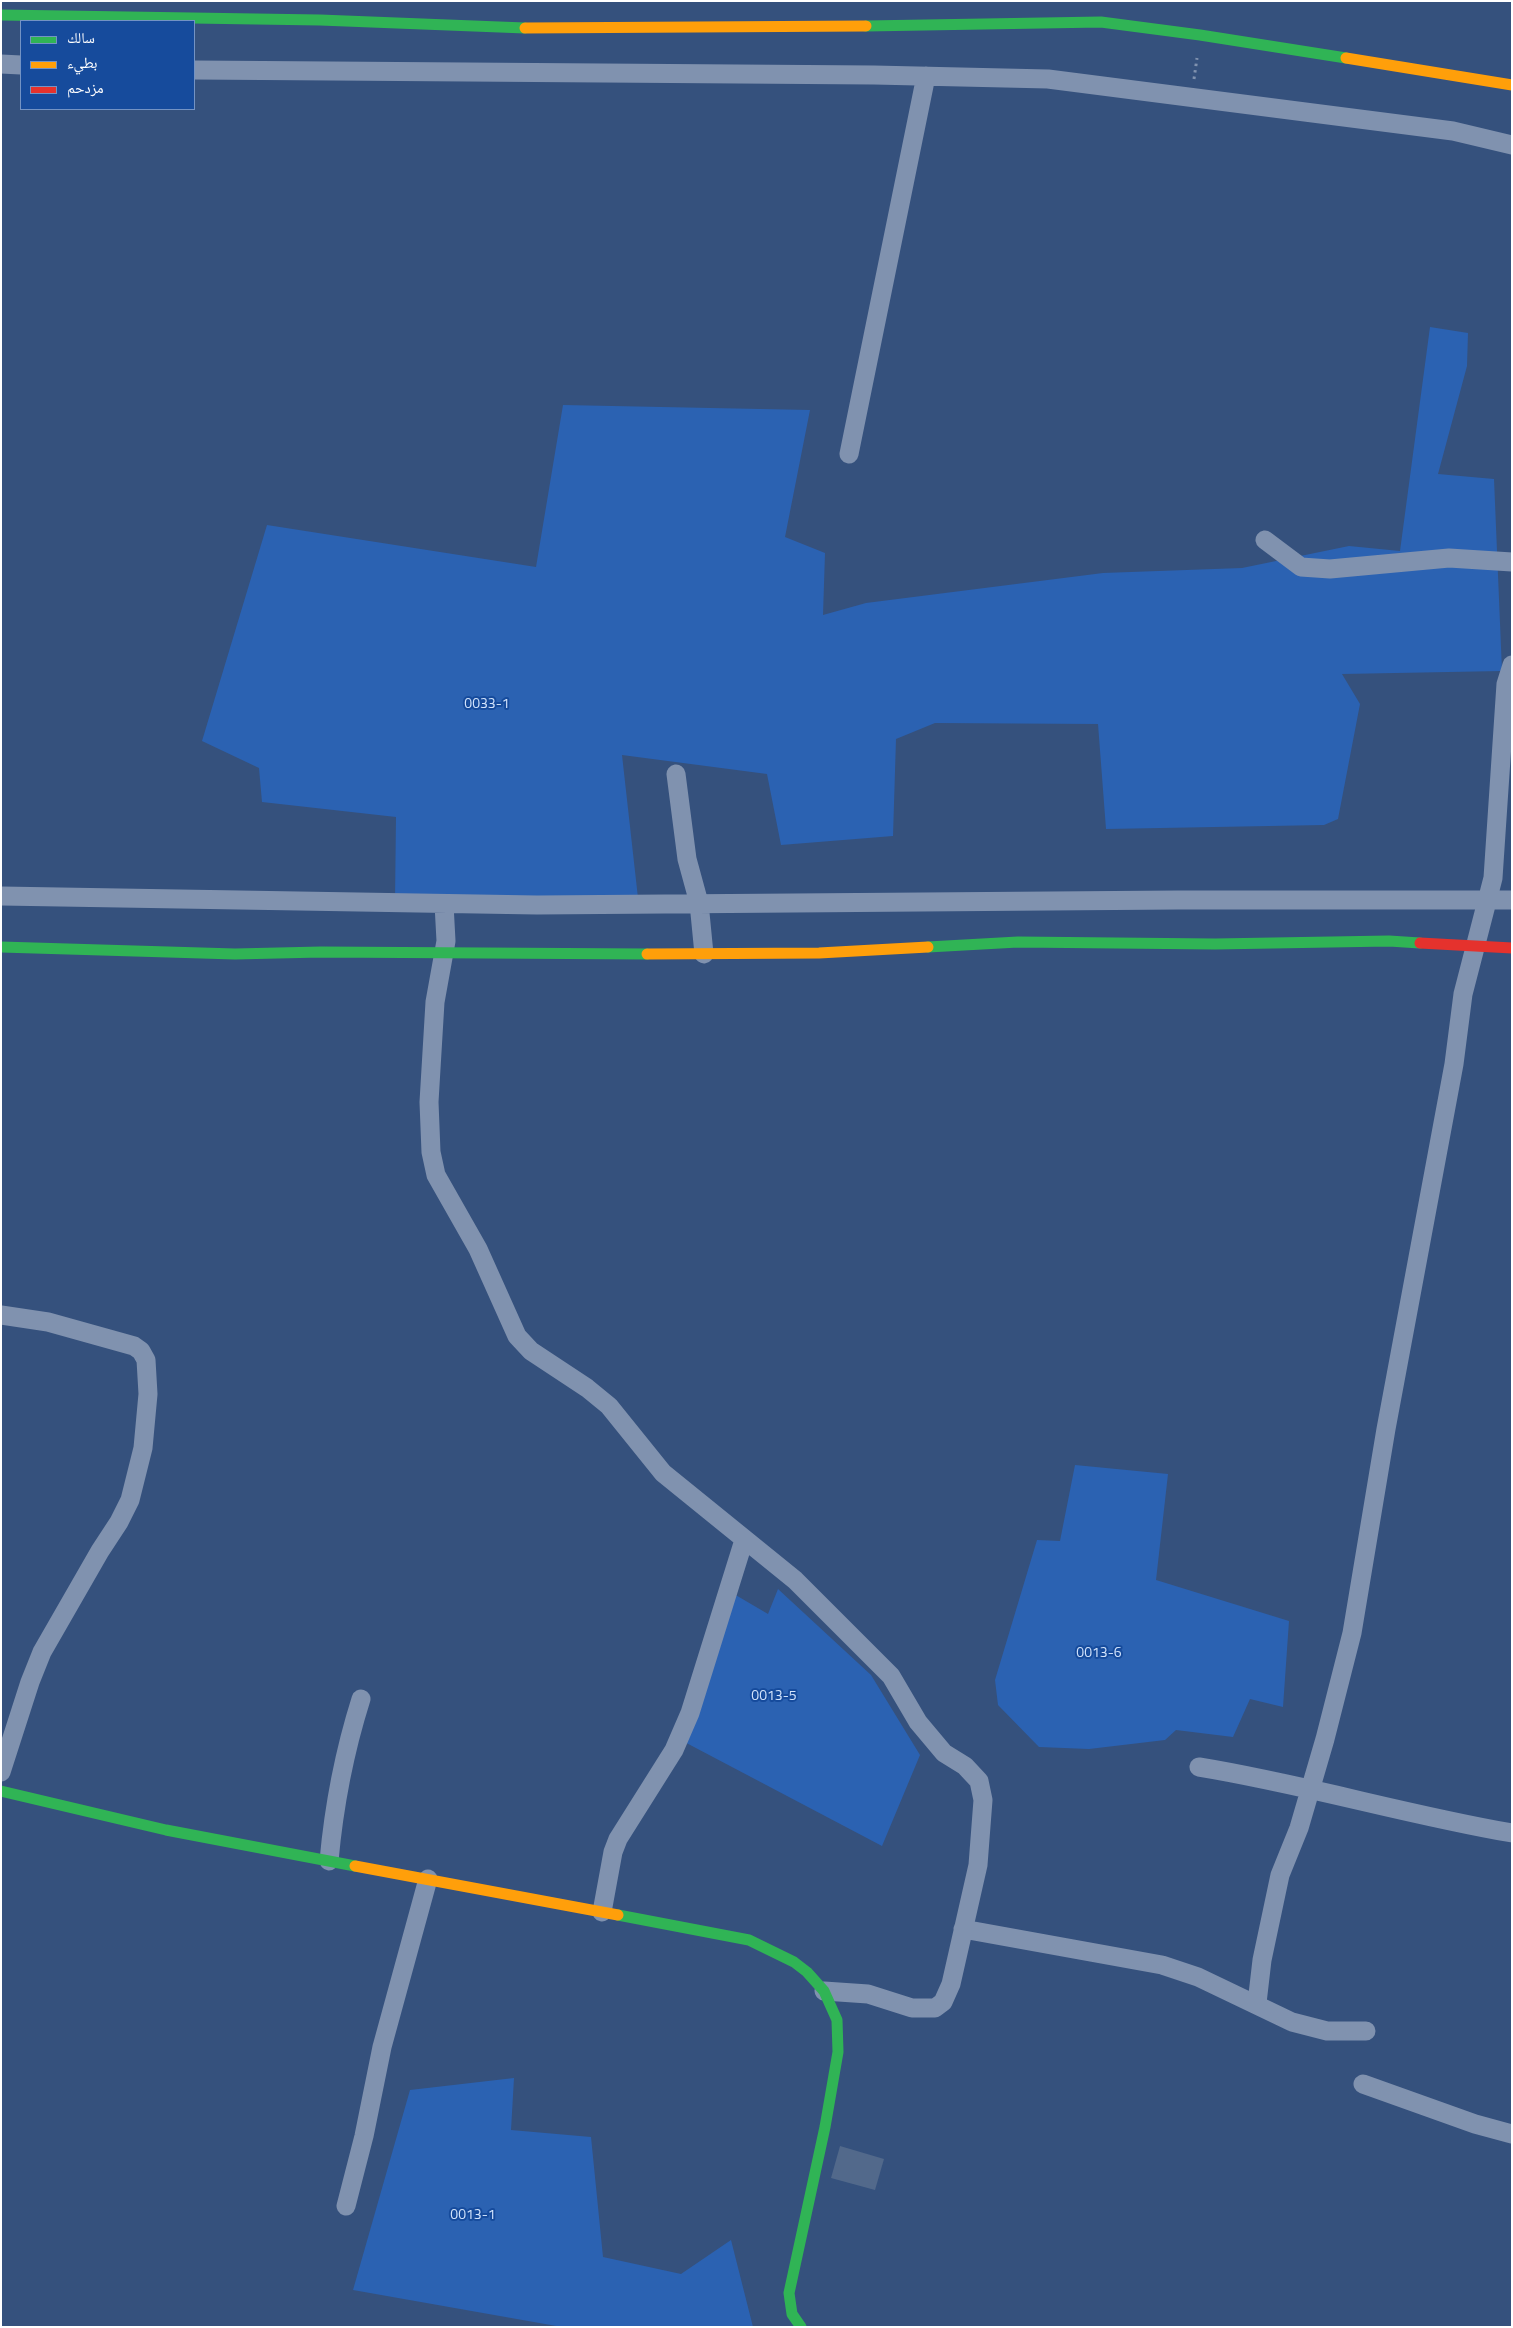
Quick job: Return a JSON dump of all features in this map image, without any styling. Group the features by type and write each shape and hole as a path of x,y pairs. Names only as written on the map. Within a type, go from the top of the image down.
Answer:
{"street":[{"path":"1,15 320,20 523,28 1007,25 1101,22 1200,35 1512,85"},
{"path":"1,64 20,65"},
{"path":"195,70 926,76 1048,79 1100,84 1191,99 1453,132 1512,145"},
{"path":"849,454 926,76"},
{"path":"1265,540 1301,567 1330,569 1449,558 1512,562"},
{"path":"1257,2003 1262,1960 1280,1875 1299,1828 1352,1634 1386,1429 1454,1064 1463,994 1493,878 1496,856 1506,684 1512,665"},
{"path":"676,774 688,859 699,903 704,954"},
{"path":"1,896 444,908 699,903 1512,900"},
{"path":"444,908 445,947 435,1002 428,1102 431,1152 436,1175 478,1249 517,1336 531,1351 587,1388 609,1406 663,1473 795,1580 892,1676 918,1722 933,1741 944,1753 964,1766 979,1781 983,1800 978,1864 951,1984 943,2002 935,2008 912,2008 868,1994 824,1991"},
{"path":"1,947 235,954 445,947 704,954 819,953 1018,942 1215,944 1389,941 1512,948"},
{"path":"1,1315 48,1322 134,1346 141,1351 146,1360 148,1394 143,1448 130,1500 119,1522 100,1551 42,1652 30,1682 1,1772"},
{"path":"602,1912 613,1852 618,1840 674,1750 687,1720 744,1540"},
{"path":"329,1861 334,1812 347,1744 361,1699"},
{"path":"1199,1767 1257,1777 1462,1824 1512,1833"},
{"path":"1,1791 166,1830 749,1940 794,1962 824,1991 837,2020 838,2052 825,2127 789,2293 792,2314 801,2327"},
{"path":"346,2206 364,2136 382,2048 428,1879"},
{"path":"963,1929 1162,1965 1198,1977 1257,2003 1292,2022 1327,2031 1366,2031"},
{"path":"1363,2084 1475,2124 1512,2134"}],"path":[{"path":"1191,99 1200,35"}],"green space":[{"name":"0033-1","path":"1430,327 1468,333 1467,366 1438,474 1494,479 1502,671 1342,674 1360,704 1338,819 1324,825 1106,829 1098,724 935,723 896,739 893,836 781,845 767,774 622,755 638,898 395,901 396,817 262,802 259,768 202,741 267,525 536,567 563,405 810,410 785,537 825,553 823,615 866,603 1103,573 1242,568 1349,546 1400,551"},
{"name":"0013-6","path":"1075,1465 1168,1474 1156,1580 1289,1621 1283,1707 1250,1699 1233,1737 1176,1730 1165,1740 1089,1749 1039,1747 998,1705 995,1680 1037,1540 1060,1541"},
{"name":"0013-5","path":"722,1587 768,1614 778,1589 871,1675 920,1755 882,1846 675,1737"},
{"name":"0013-1","path":"514,2078 511,2130 591,2137 603,2257 681,2274 731,2240 753,2327 562,2327 353,2290 410,2090"}],"building":[{"path":"840,2146 884,2159 875,2190 831,2178"}],"traffic: fast":[{"path":"1,15 320,20 525,28"},
{"path":"866,26 1101,22 1200,35 1346,58"},
{"path":"928,947 1018,942 1215,944 1389,941 1420,943"},
{"path":"1,947 235,954 321,952 647,954"},
{"path":"1,1791 166,1830 355,1866"},
{"path":"618,1915 749,1940 794,1962 807,1972 824,1991 837,2020 838,2052 825,2127 789,2293 792,2314 801,2327"}],"traffic: slow":[{"path":"525,28 866,26"},
{"path":"1346,58 1512,85"},
{"path":"647,954 819,953 928,947"},
{"path":"355,1866 618,1915"}],"traffic: jam":[{"path":"1420,943 1512,948"}]}
